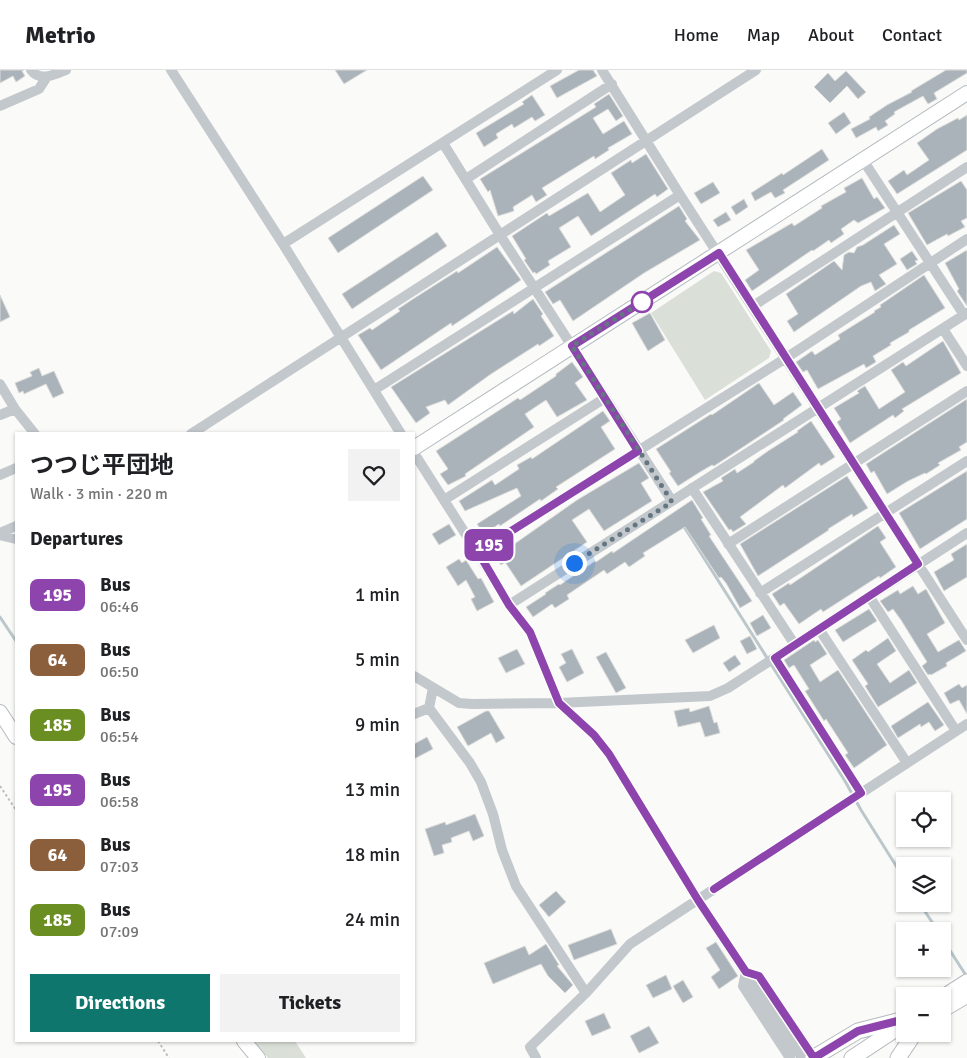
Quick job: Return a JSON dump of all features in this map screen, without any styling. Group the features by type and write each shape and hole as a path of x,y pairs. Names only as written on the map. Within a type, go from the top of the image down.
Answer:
{"main road":[{"path":"951,992 967,982"},
{"path":"951,1004 967,994"},
{"path":"813,1058 858,1031 896,1021"},
{"path":"852,1058 896,1029"},
{"path":"870,1058 896,1041"},
{"path":"898,1058 909,1042"}],"street":[{"path":"31,70 34,75 46,78"},
{"path":"0,106 39,89 46,78 66,70"},
{"path":"171,70 342,337 400,432"},
{"path":"283,244 557,70"},
{"path":"602,70 680,196 719,253 967,640"},
{"path":"194,432 756,70"},
{"path":"466,179 612,84"},
{"path":"415,447 967,94"},
{"path":"443,143 500,236 672,502"},
{"path":"509,605 966,314 930,263 863,160"},
{"path":"753,306 967,167"},
{"path":"374,390 680,196"},
{"path":"478,552 786,358 967,239"},
{"path":"943,329 967,366"},
{"path":"0,384 33,432"},
{"path":"728,544 967,391"},
{"path":"444,500 605,398"},
{"path":"0,415 15,408"},
{"path":"415,456 478,552 509,605 530,632 559,703 594,735 609,754 698,900 802,1058"},
{"path":"760,593 967,460"},
{"path":"0,475 15,468"},
{"path":"692,488 795,645"},
{"path":"0,534 15,526"},
{"path":"0,534 15,539"},
{"path":"415,677 459,703 559,703 710,696 728,688 967,534"},
{"path":"869,596 956,731"},
{"path":"819,629 907,763"},
{"path":"775,658 861,793"},
{"path":"433,688 429,708 470,763 481,782 493,814 502,850 516,886 586,993"},
{"path":"415,714 429,708"},
{"path":"0,712 15,735"},
{"path":"536,1058 530,1047 586,993 630,944 967,724"},
{"path":"746,972 759,976 813,1058"},
{"path":"746,972 743,986 790,1058"},
{"path":"245,1042 258,1058"}],"path":[{"path":"0,786 15,808"},
{"path":"159,1042 169,1058"}],"shaded area":[{"path":"714,271 721,273 771,351 769,358 705,400 651,313"},
{"path":"255,1042 296,1042 306,1058 268,1058"}],"building":[{"path":"0,70 24,70 22,71 25,76 16,82 13,76 0,83"},
{"path":"335,70 367,70 344,84"},
{"path":"579,70 593,70 597,76 557,98 550,86"},
{"path":"946,70 967,70 967,73 934,93 937,99 928,104 923,96 894,112 895,114 885,121 888,125 878,131 876,127 856,138 851,129 870,119 869,117 887,105 912,92"},
{"path":"846,71 866,92 858,99 847,86 830,103 814,87 828,73 835,81"},
{"path":"609,94 623,116 616,121 608,109 593,118 603,134 624,121 632,134 608,148 609,150 595,159 594,156 542,188 547,195 536,202 532,195 513,207 514,211 498,216 490,190 488,192 480,179 596,107 594,104"},
{"path":"532,95 545,115 535,121 532,117 514,128 512,124 496,134 498,138 484,147 476,133 524,104 522,102"},
{"path":"844,112 851,123 836,134 828,123"},
{"path":"967,115 967,150 897,194 888,181 904,170 907,175 929,160 917,143 937,129"},
{"path":"822,149 829,160 783,190 785,193 775,198 771,192 755,201 751,193 782,173 783,175"},
{"path":"646,154 668,189 657,197 655,194 591,236 578,216 559,228 571,247 548,261 550,265 536,274 535,272 533,273 512,236 547,213 549,216 588,193 600,212 625,195 611,173 631,160 632,163"},
{"path":"423,176 433,190 338,253 328,238"},
{"path":"862,178 874,199 877,197 885,208 858,223 854,220 841,229 844,234 831,243 829,240 812,250 752,291 745,280 759,270 746,250 792,223 794,226 822,208 821,206 846,192 844,188"},
{"path":"961,181 967,190 967,218 961,221 965,227 927,245 908,213"},
{"path":"713,182 720,193 701,204 694,193"},
{"path":"744,199 748,207 736,215 731,207"},
{"path":"679,206 687,219 685,221 700,240 644,273 573,321 560,300 553,304 545,292"},
{"path":"726,212 731,220 718,227 713,220"},
{"path":"894,225 900,234 884,244 897,264 879,275 886,284 875,291 871,282 861,286 794,332 787,321 798,314 786,294 834,261 842,270 844,255 849,252 854,253 857,247"},
{"path":"437,232 447,246 352,309 342,294"},
{"path":"497,247 521,280 452,326 451,323 381,370 358,335 370,328 372,330 400,311 398,309 413,299 457,271 458,273"},
{"path":"967,250 967,306 957,291 959,289 945,263"},
{"path":"912,251 918,260 915,261 917,264 907,270 900,259"},
{"path":"924,275 945,308 909,330 909,332 890,343 891,345 873,356 876,362 866,368 864,364 818,389 807,370 803,372 796,362 812,351 815,355 840,339 838,335 875,312 881,307 880,305"},
{"path":"0,295 10,317 0,322"},
{"path":"533,299 554,336 491,374 448,405 445,400 426,407 430,413 416,423 391,387 513,311 514,314"},
{"path":"650,313 665,340 648,351 632,323"},
{"path":"943,341 961,373 902,409 904,411 895,418 893,415 850,443 837,422 841,419 834,408 859,393 857,391 865,386 879,409 905,392 891,370 903,362 906,366"},
{"path":"572,362 583,377 575,383 587,400 557,417 546,400 525,414 534,427 465,474 466,476 448,485 440,474 448,469 436,451 518,398 520,400 556,376 556,374"},
{"path":"39,368 42,376 54,371 64,393 53,398 46,384 24,394 23,391 19,393 15,383 32,376 30,372"},
{"path":"759,383 774,405 793,392 802,405 784,420 734,453 678,486 656,449 712,415"},
{"path":"967,399 967,442 959,447 961,450 938,463 940,465 926,474 908,481 887,494 874,471 871,473 866,464"},
{"path":"603,411 610,421 601,427 615,449 556,487 558,489 541,501 540,499 500,526 499,524 484,534 477,524 521,496 517,488 465,511 459,501 492,480 495,485 519,469 517,465 531,457 532,459"},
{"path":"811,421 835,457 821,466 819,463 785,488 783,485 740,517 746,524 733,532 731,529 729,530 703,492 723,481 721,478 735,469 737,473 754,462"},
{"path":"639,463 649,478 641,483 652,501 604,531 589,509 572,520 587,542 521,586 505,562 501,565 494,555 509,545 510,547 577,500"},
{"path":"967,471 967,519 920,549 899,513"},
{"path":"847,476 868,508 853,517 852,514 758,576 740,544"},
{"path":"692,500 703,518 701,519 711,535 709,536 752,601 740,608 726,583 721,577 719,578 685,527 643,553 645,556 629,567 625,562 607,574 604,570 567,595 569,599 555,608 552,604 533,617 526,607 595,561 612,551 613,553"},
{"path":"449,524 456,535 439,545 432,534"},
{"path":"878,526 886,538 880,542 896,567 823,612 821,609 799,624 784,603 780,606 772,594 789,583 790,585"},
{"path":"967,544 967,577 944,591 934,572 954,560 951,554"},
{"path":"459,559 462,563 466,560 478,579 481,578 494,602 477,611 471,599 475,597 466,580 458,586 446,567"},
{"path":"913,586 918,594 926,589 945,623 927,634 938,652 959,640 966,651 946,663 947,666 931,675 928,675 922,666 927,662 901,620 893,609 888,612 880,601 898,590 900,594"},
{"path":"869,609 877,621 843,642 835,630"},
{"path":"763,615 771,628 757,636 750,623"},
{"path":"714,625 720,638 693,653 685,640"},
{"path":"750,636 757,649 747,654 740,641"},
{"path":"888,638 896,651 877,664 890,683 909,670 917,683 878,707 865,686 868,684 852,660 866,650 868,652"},
{"path":"814,640 815,642 818,640 827,654 810,665 820,682 838,670 887,745 854,768 845,755 848,753 805,691 809,689 794,665 789,668 784,660"},
{"path":"517,649 525,664 506,673 498,658"},
{"path":"572,649 584,673 567,682 559,667 566,663 561,654"},
{"path":"606,652 626,688 616,693 596,657"},
{"path":"735,655 741,664 729,672 723,663"},
{"path":"959,684 962,688 967,685 967,714 959,700 950,704 944,693"},
{"path":"928,702 944,725 935,731 929,722 921,727 920,724 898,738 891,726"},
{"path":"709,706 714,723 717,722 720,733 705,737 700,722 678,727 674,711 689,708 690,712"},
{"path":"489,711 505,738 496,743 491,733 468,746 457,727"},
{"path":"427,737 433,749 415,758 415,743"},
{"path":"475,814 484,836 473,841 469,831 451,838 452,842 442,845 444,853 434,856 425,829 445,822 446,825"},
{"path":"556,891 566,902 549,917 539,905"},
{"path":"611,929 617,944 574,960 568,945"},
{"path":"716,942 738,976 719,989 711,977 720,970 706,948"},
{"path":"546,944 559,965 557,966 573,985 565,993 548,976 541,964 493,984 484,963 525,946 529,955"},
{"path":"666,975 672,989 653,998 646,985"},
{"path":"683,980 693,997 683,1003 673,986"},
{"path":"604,1013 611,1028 592,1036 585,1021"},
{"path":"649,1026 659,1043 639,1053 630,1036"}],"waterway":[{"path":"683,525 845,781 896,866"},
{"path":"0,617 15,640"},
{"path":"925,912 932,922"},
{"path":"951,952 967,977"}],"bus line":[{"name":"195","path":"714,889 861,793 775,658 918,564 719,253 572,346 638,451 478,552 509,605 530,632 559,703 594,735 609,754 698,900 746,972 759,976 814,1058 858,1031 896,1021"}],"route":[{"path":"574,563 672,502 572,346 642,302"}]}
